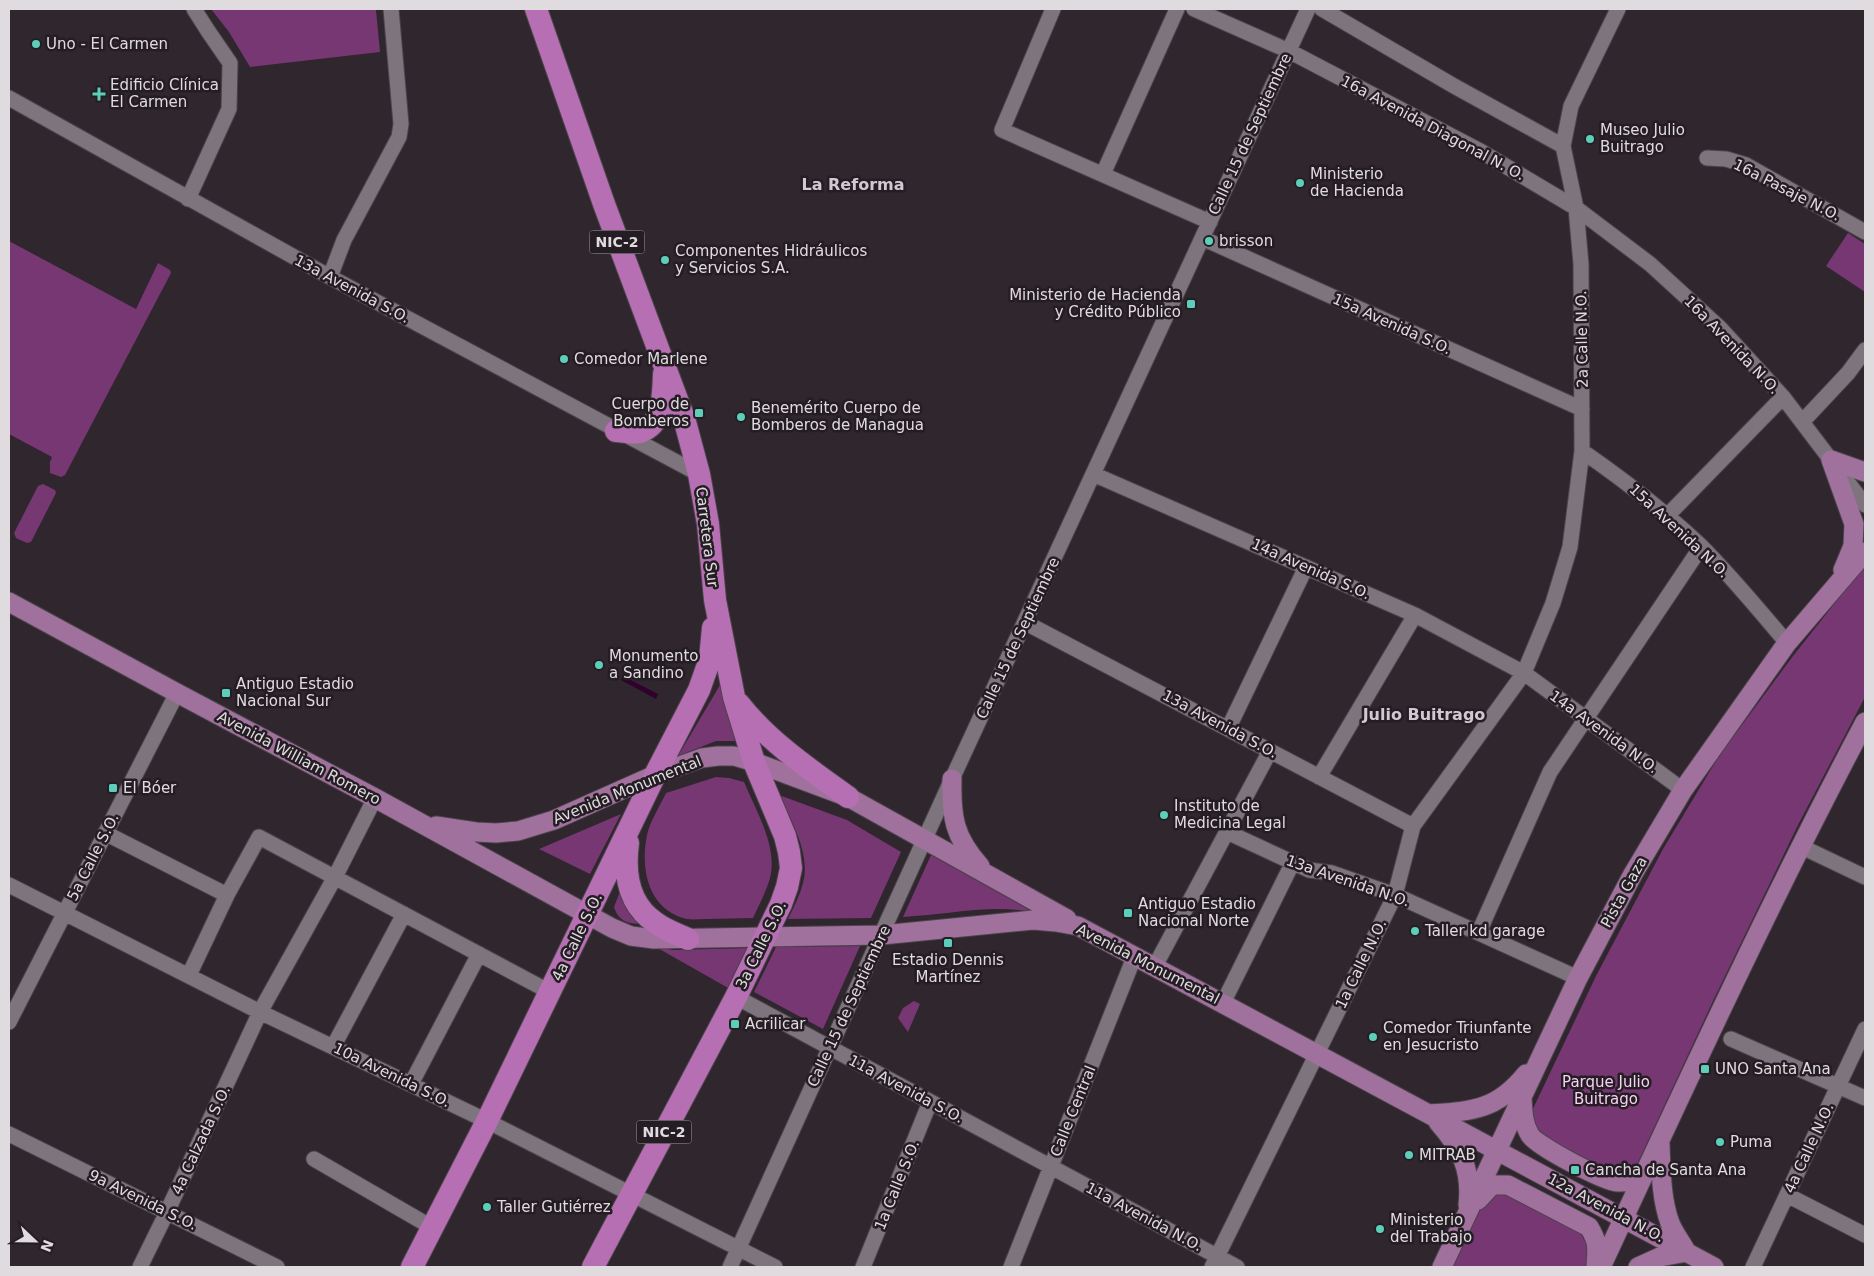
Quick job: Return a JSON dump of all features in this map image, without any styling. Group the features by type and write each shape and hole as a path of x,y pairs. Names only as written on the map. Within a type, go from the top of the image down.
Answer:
{"highway":[{"name":"NIC-2","path":"536,9 604,204 684,418 699,474"},
{"path":"616,431 638,432 651,426 654,422 662,404 664,366"},
{"name":"Carretera Sur","path":"699,474 708,524 715,600"},
{"name":"3a Calle S.O.","path":"593,1267 736,997 785,896 790,876 790,859 785,836 754,762 734,697 715,600"},
{"name":"4a Calle S.O.","path":"412,1267 550,992 655,775 704,680 710,659 715,600"},
{"path":"734,697 752,721 773,741 848,797"},
{"path":"631,827 626,857 626,872 634,899 642,911 656,923 688,939"}],"main road":[{"path":"1831,460 1865,472"},
{"path":"1831,460 1849,508 1854,531 1853,546 1835,587"},
{"name":"Pista Gaza","path":"1442,1267 1578,978 1633,874 1683,790 1786,644 1865,552"},
{"name":"Avenida William Romero","path":"9,602 375,798 588,915"},
{"path":"1601,1267 1800,846 1865,722"},
{"name":"Avenida Monumental","path":"404,814 438,826 467,831 496,833 518,830 554,820 655,775 710,756 734,756 754,762 848,797 1078,926 1498,1150"},
{"path":"952,779 952,807 956,831 968,853 993,878"},
{"name":"Avenida Monumental","path":"588,915 631,936 654,939 882,934 1033,920 1078,926"},
{"path":"1430,1114 1466,1111 1484,1107 1500,1099 1514,1090 1543,1054"},
{"path":"1522,1098 1524,1119 1531,1137 1549,1151 1616,1182 1630,1182 1646,1171"},
{"path":"1430,1114 1455,1142 1464,1159 1468,1177 1467,1215"},
{"path":"1638,1267 1660,1258 1687,1252 1671,1225 1667,1213 1661,1172 1660,1140"},
{"name":"12a Avenida N.O.","path":"1498,1150 1714,1267"},
{"path":"1467,1215 1484,1191 1492,1184 1508,1184 1589,1227 1596,1238 1596,1267"}],"street":[{"path":"188,199 229,109 230,63 194,9"},
{"path":"330,277 344,240 399,137 401,124 390,9"},
{"path":"1053,9 1002,130 1210,222"},
{"path":"1103,174 1177,9"},
{"name":"16a Avenida Diagonal N. O.","path":"1194,9 1289,51 1482,152 1576,208"},
{"name":"Calle 15 de Septiembre","path":"730,1267 952,779 1026,623 1308,9"},
{"path":"1322,9 1562,146"},
{"name":"2a Calle N.O.","path":"1524,673 1553,603 1570,546 1582,451 1581,264 1576,208 1562,146 1571,106 1618,9"},
{"name":"13a Avenida S.O.","path":"9,98 330,277 699,474"},
{"name":"16a Pasaje N.O.","path":"1707,158 1726,159 1746,165 1865,232"},
{"name":"16a Avenida N.O.","path":"1576,208 1650,264 1720,328 1803,421 1865,505"},
{"name":"15a Avenida S.O.","path":"1202,238 1582,409"},
{"path":"1803,421 1848,373 1865,350"},
{"path":"1667,516 1783,397"},
{"name":"15a Avenida N.O.","path":"1582,451 1626,482 1701,547 1746,594 1786,644"},
{"name":"14a Avenida S.O.","path":"1093,474 1415,615 1524,673"},
{"path":"1479,932 1550,772 1701,547"},
{"path":"1228,729 1306,567"},
{"path":"1319,777 1415,615"},
{"name":"13a Avenida S.O.","path":"1026,623 1414,826"},
{"name":"14a Avenida N.O.","path":"1524,673 1683,790"},
{"name":"1a Calle N.O.","path":"1215,1262 1395,894 1414,826 1524,673"},
{"name":"5a Calle S.O.","path":"9,1022 177,693"},
{"path":"1155,966 1270,751"},
{"name":"4a Calzada S.O.","path":"140,1267 168,1212 260,1012 335,877 375,798"},
{"name":"13a Avenida N.O.","path":"1227,832 1292,864 1309,870 1332,873 1395,894 1578,978"},
{"path":"105,834 227,895"},
{"path":"189,975 227,895 259,837 550,992"},
{"path":"1800,846 1865,877"},
{"path":"1222,1003 1292,864"},
{"name":"10a Avenida S.O.","path":"9,885 260,1012 486,1121 738,1250 775,1267"},
{"path":"333,1047 404,914"},
{"path":"411,1084 479,954"},
{"name":"Calle Central","path":"1010,1267 1135,955"},
{"name":"11a Avenida S.O.","path":"736,997 1051,1166"},
{"name":"4a Calle N.O.","path":"1753,1267 1865,1029"},
{"path":"1731,1039 1865,1098"},
{"name":"1a Calle S.O.","path":"863,1267 930,1102"},
{"name":"9a Avenida S.O.","path":"9,1134 277,1267"},
{"path":"314,1159 433,1228"},
{"name":"11a Avenida N.O.","path":"1051,1166 1215,1262 1237,1267"},
{"path":"1787,1195 1865,1235"}],"green space":[{"path":"211,9 376,10 380,52 250,67 229,32"},
{"path":"1848,233 1865,244 1865,292 1826,266"},
{"path":"9,241 136,309 158,263 170,270 171,273 65,475 61,477 50,473 52,457 9,434"},
{"path":"43,484 55,490 56,493 31,542 27,543 16,538 14,533 38,486"},
{"name":"Parque Julio Buitrago","path":"1865,565 1865,697 1798,825 1634,1171 1619,1176 1535,1135 1530,1115 1596,976 1663,849 1719,756 1793,656"},
{"path":"720,685 740,741 716,741 678,756"},
{"path":"716,777 744,782 760,817 768,841 772,866 770,878 753,918 687,919 674,914 663,907 655,897 646,874 645,848 648,830 666,793"},
{"path":"779,795 847,820 901,852 871,918 788,919 799,896 805,872 802,849 794,826"},
{"path":"621,814 590,874 539,849"},
{"path":"931,855 1033,912 1001,909 903,917"},
{"path":"624,881 652,924 629,923 620,918 614,907"},
{"path":"654,946 673,950 751,948 730,989"},
{"path":"860,946 823,1029 754,992 776,947"},
{"path":"914,1001 920,1004 908,1032 898,1018 903,1008"},
{"path":"1503,1193 1580,1232 1587,1245 1586,1267 1452,1267 1484,1202 1491,1194"}],"shaded area":[{"path":"623,676 658,694 656,699 621,680"}],"place":[{"name":"Uno - El Carmen","path":"36,44"},
{"name":"Edificio Clínica El Carmen","path":"99,94"},
{"name":"Museo Julio Buitrago","path":"1590,139"},
{"name":"Ministerio de Hacienda","path":"1300,183"},
{"name":"brisson","path":"1209,241"},
{"name":"Componentes Hidráulicos y Servicios S.A.","path":"665,260"},
{"name":"Ministerio de Hacienda y Crédito Público","path":"1191,304"},
{"name":"Comedor Marlene","path":"564,359"},
{"name":"Cuerpo de Bomberos","path":"699,413"},
{"name":"Benemérito Cuerpo de Bomberos de Managua","path":"741,417"},
{"name":"Monumento a Sandino","path":"599,665"},
{"name":"Antiguo Estadio Nacional Sur","path":"226,693"},
{"name":"El Bóer","path":"113,788"},
{"name":"Instituto de Medicina Legal","path":"1164,815"},
{"name":"Antiguo Estadio Nacional Norte","path":"1128,913"},
{"name":"Taller kd garage","path":"1415,931"},
{"name":"Estadio Dennis Martínez","path":"948,943"},
{"name":"Acrilicar","path":"735,1024"},
{"name":"Comedor Triunfante en Jesucristo","path":"1373,1037"},
{"name":"UNO Santa Ana","path":"1705,1069"},
{"name":"Puma","path":"1720,1142"},
{"name":"MITRAB","path":"1409,1155"},
{"name":"Cancha de Santa Ana","path":"1575,1170"},
{"name":"Taller Gutiérrez","path":"487,1207"},
{"name":"Ministerio del Trabajo","path":"1380,1229"}],"district":[{"name":"La Reforma","path":"853,184"},
{"name":"Julio Buitrago","path":"1424,714"}]}
